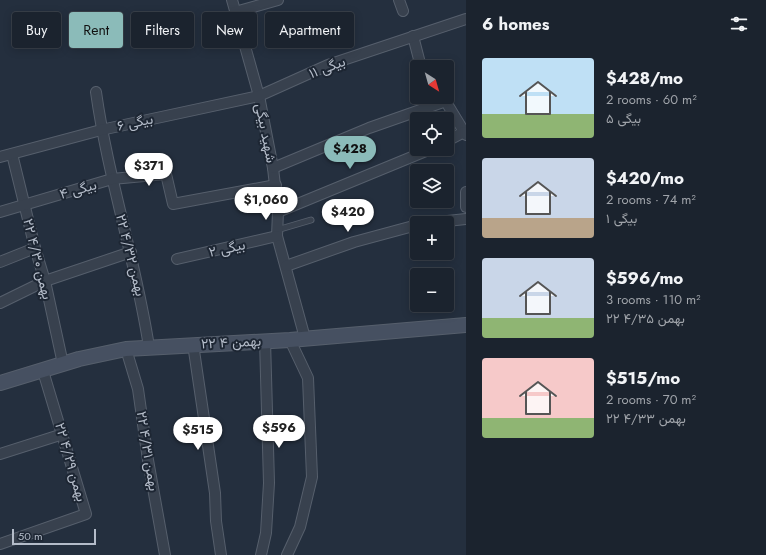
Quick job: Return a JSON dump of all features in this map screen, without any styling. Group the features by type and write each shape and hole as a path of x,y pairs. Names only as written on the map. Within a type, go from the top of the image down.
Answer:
{"street":[{"name":"شهید بیگی","path":"232,0 236,12"},
{"path":"236,12 278,0"},
{"path":"399,0 403,11"},
{"name":"بیگی ۱۱","path":"259,96 328,65 466,19"},
{"path":"413,36 419,60"},
{"name":"شهید بیگی","path":"246,48 259,96 276,185 278,212 276,233 306,338"},
{"name":"۲۲ بهمن ۴/۳۲","path":"96,92 101,130 131,252 142,302 149,347"},
{"name":"بیگی ۶","path":"0,157 101,130 259,96"},
{"path":"273,168 369,128 432,104"},
{"path":"448,104 465,134 454,138"},
{"name":"۲۲ بهمن ۴/۳۰","path":"12,154 35,248 45,281 63,364"},
{"path":"278,212 414,156"},
{"name":"بیگی ۴","path":"0,212 112,179 166,174 174,204 276,185"},
{"path":"466,192 466,206"},
{"path":"454,221 466,220"},
{"path":"286,266 354,242 410,227"},
{"name":"بیگی ۲","path":"177,259 276,233"},
{"path":"0,262 35,248"},
{"path":"0,304 45,281 131,252"},
{"name":"۲۲ بهمن ۴","path":"0,383 79,359 126,349 265,340 290,340 466,324"},
{"path":"261,555 266,533 269,482 265,340"},
{"path":"287,555 300,526 312,477 308,378 290,340"},
{"path":"193,344 215,494 216,521 222,555"},
{"name":"۲۲ بهمن ۴/۳۱","path":"126,349 138,389 148,460 165,555"},
{"name":"۲۲ بهمن ۴/۲۹","path":"0,544 86,514 43,371"},
{"path":"0,454 63,434"}],"lane":[{"path":"276,233 311,220"}]}
